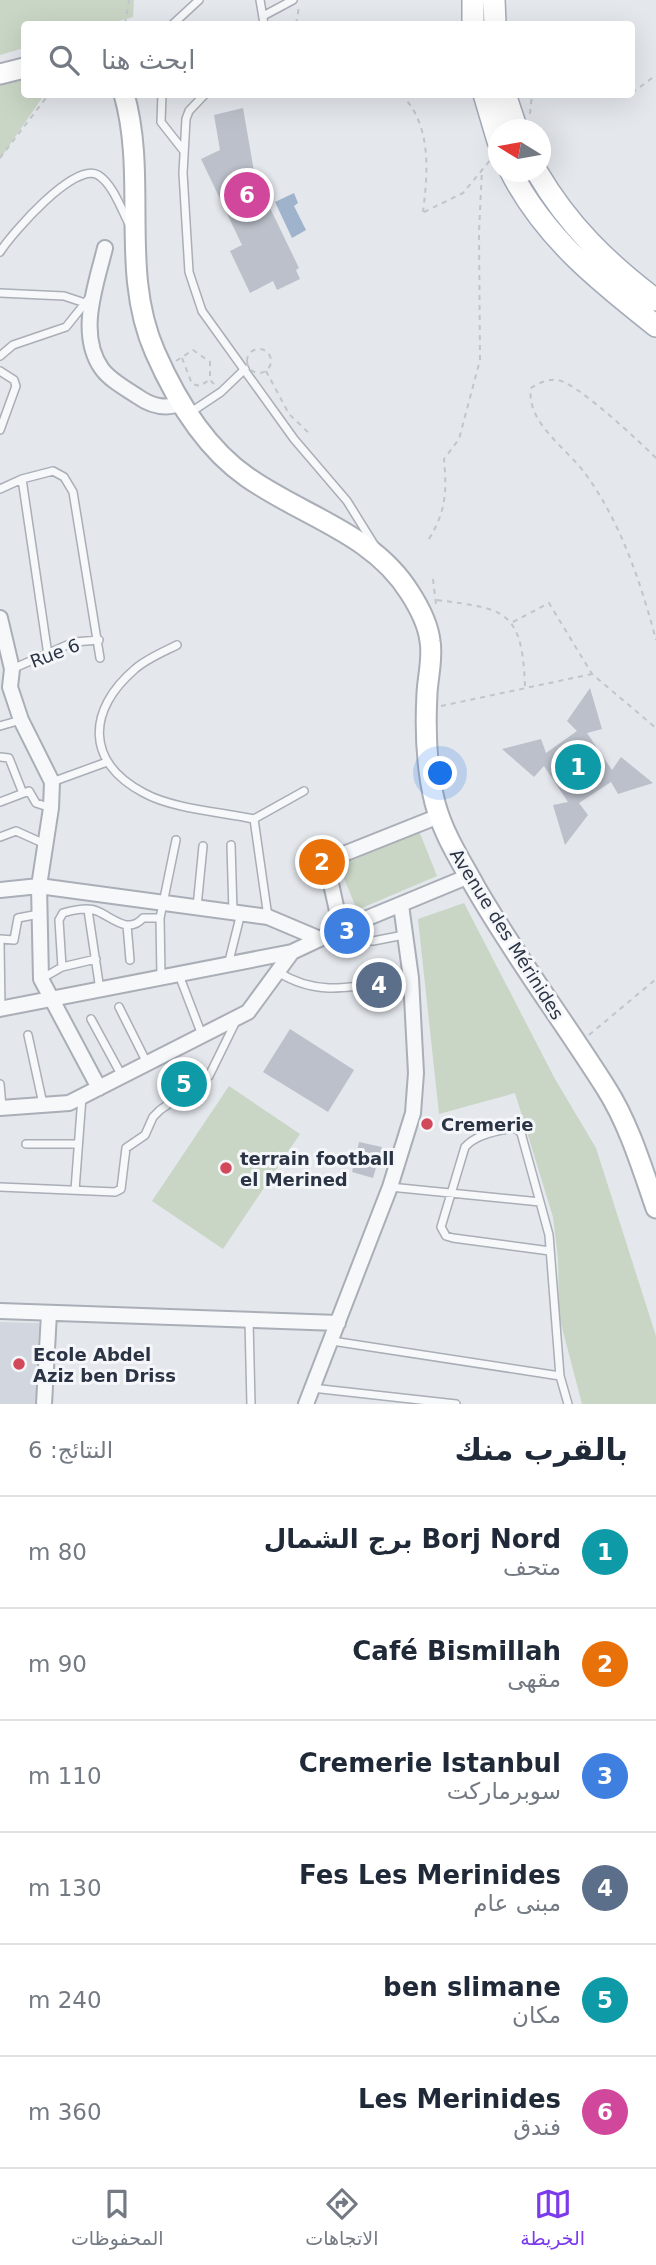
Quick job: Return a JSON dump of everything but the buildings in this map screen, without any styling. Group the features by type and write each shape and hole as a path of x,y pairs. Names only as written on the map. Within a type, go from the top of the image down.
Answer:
{"main road":[{"path":"473,0 473,21"},
{"path":"494,0 495,21"},
{"path":"0,74 21,69"},
{"name":"Avenue des Mérinides","path":"125,98 133,150 133,232 147,331 185,408 215,450 246,477 381,556 409,592 428,629 431,650 426,709 427,759 439,816 469,876 518,959 618,1111 656,1208"},
{"path":"485,98 492,119"},
{"path":"506,98 513,119"},
{"path":"517,182 534,210 565,249 656,326"},
{"path":"543,182 562,212 592,247 656,300"}],"street":[{"path":"105,248 90,298 89,328 94,353 103,370 144,401 163,408 185,408"},
{"path":"1,626 7,676 21,720 52,782 51,808 39,886 41,979 99,1088"},
{"path":"341,929 326,862 439,816"},
{"path":"1,1009 292,952 469,876"},
{"path":"0,890 39,886 237,912 268,917 320,939"},
{"path":"306,1404 390,1187 408,1131 416,1092 411,978 401,905"},
{"path":"1,1108 69,1103 237,1018 248,1012 292,952"},
{"path":"0,1311 338,1323"},
{"path":"44,1404 49,1312"}],"lane":[{"path":"176,21 199,0"},
{"path":"260,0 264,21"},
{"path":"265,15 293,0"},
{"path":"162,98 162,122 183,150"},
{"path":"201,98 189,111 183,150 189,272 193,290 202,311 294,439 347,500 381,556"},
{"path":"0,252 10,237 62,187 85,173 97,174 105,181 133,232"},
{"path":"0,293 90,298"},
{"path":"0,356 13,345 66,327 90,298"},
{"path":"185,408 221,393 244,369"},
{"path":"0,371 16,383 0,430"},
{"path":"0,489 22,479 53,471 64,477 73,492 100,657"},
{"path":"22,479 48,655"},
{"name":"Rue 6","path":"7,676 74,642 99,640"},
{"path":"177,645 137,666 114,688 104,706 99,740 114,774 146,795 254,819 304,791"},
{"path":"0,726 21,720"},
{"path":"0,757 9,758 13,762 22,791"},
{"path":"52,782 107,762"},
{"path":"0,802 22,791 31,792 39,806 51,808"},
{"path":"254,819 268,917"},
{"path":"0,837 16,831 46,845"},
{"path":"161,978 160,918 176,840"},
{"path":"228,966 237,912 231,845"},
{"path":"197,907 203,846"},
{"path":"62,967 60,915 88,909 127,925 139,923 143,918 160,918"},
{"path":"88,909 100,990"},
{"path":"1,1009 0,942 14,940 18,918 39,914"},
{"path":"127,925 130,960"},
{"path":"320,939 364,942 404,935"},
{"path":"41,979 62,967 96,959"},
{"path":"278,972 296,983 317,989 411,978"},
{"path":"179,975 202,1036"},
{"path":"119,1007 147,1064"},
{"path":"0,1187 121,1189 126,1147 145,1135 153,1117 160,1110 209,1076 237,1018"},
{"path":"91,1019 122,1076"},
{"path":"28,1035 43,1105"},
{"path":"0,1084 1,1108"},
{"path":"75,1190 82,1097"},
{"path":"550,1251 446,1236 441,1224 466,1145 514,1128 521,1133 550,1251 560,1376 568,1404"},
{"path":"26,1144 78,1144"},
{"path":"390,1187 540,1202"},
{"path":"248,1321 251,1404"},
{"path":"332,1341 560,1376"},
{"path":"312,1388 456,1404"}],"path":[{"path":"126,21 129,0"},
{"path":"297,21 302,0"},
{"path":"635,91 656,75"},
{"path":"0,158 46,98"},
{"path":"404,98 415,111 425,143 423,212 463,192 488,162"},
{"path":"429,539 442,517 448,495 444,459 459,439 480,360 479,232 482,169"},
{"path":"253,351 261,349 271,356 271,364 266,371 289,415 311,435"},
{"path":"210,380 200,386 192,384 180,358 193,350 210,362 210,380 221,393"},
{"path":"656,458 581,394 559,380 541,382 531,388 532,412 586,474 633,562 656,640"},
{"path":"437,600 492,608 513,622 524,654 525,686"},
{"path":"513,622 549,603 592,674 656,728"},
{"path":"426,709 592,674"},
{"path":"577,1045 656,979"}],"shaded area":[{"name":"Ecole Abdel Aziz ben Driss","path":"0,1322 39,1323 36,1404 0,1404"}],"green space":[{"path":"0,0 134,0 133,17 119,21 21,21 21,49 0,55"},
{"path":"0,63 21,74 21,98 42,98 0,159"},
{"path":"419,831 437,876 357,910 339,866"},
{"path":"464,903 555,1079 596,1148 656,1336 656,1404 582,1404 559,1316 558,1259 553,1217 515,1093 439,1114 418,919"},
{"name":"terrain football el Merined","path":"229,1086 300,1134 223,1249 152,1201"}],"water":[{"path":"294,193 298,203 294,206 306,230 292,238 275,202"}],"place":[{"name":"Les Merinides","path":"247,195"},
{"name":"Borj Nord برج الشمال","path":"578,767"},
{"name":"Café Bismillah","path":"322,862"},
{"name":"Cremerie Istanbul","path":"347,931"},
{"name":"Fes Les Merinides","path":"379,985"},
{"name":"ben slimane","path":"184,1084"},
{"name":"Cremerie","path":"427,1124"},
{"name":"terrain football el Merined","path":"226,1168"},
{"name":"Ecole Abdel Aziz ben Driss","path":"19,1364"}]}
